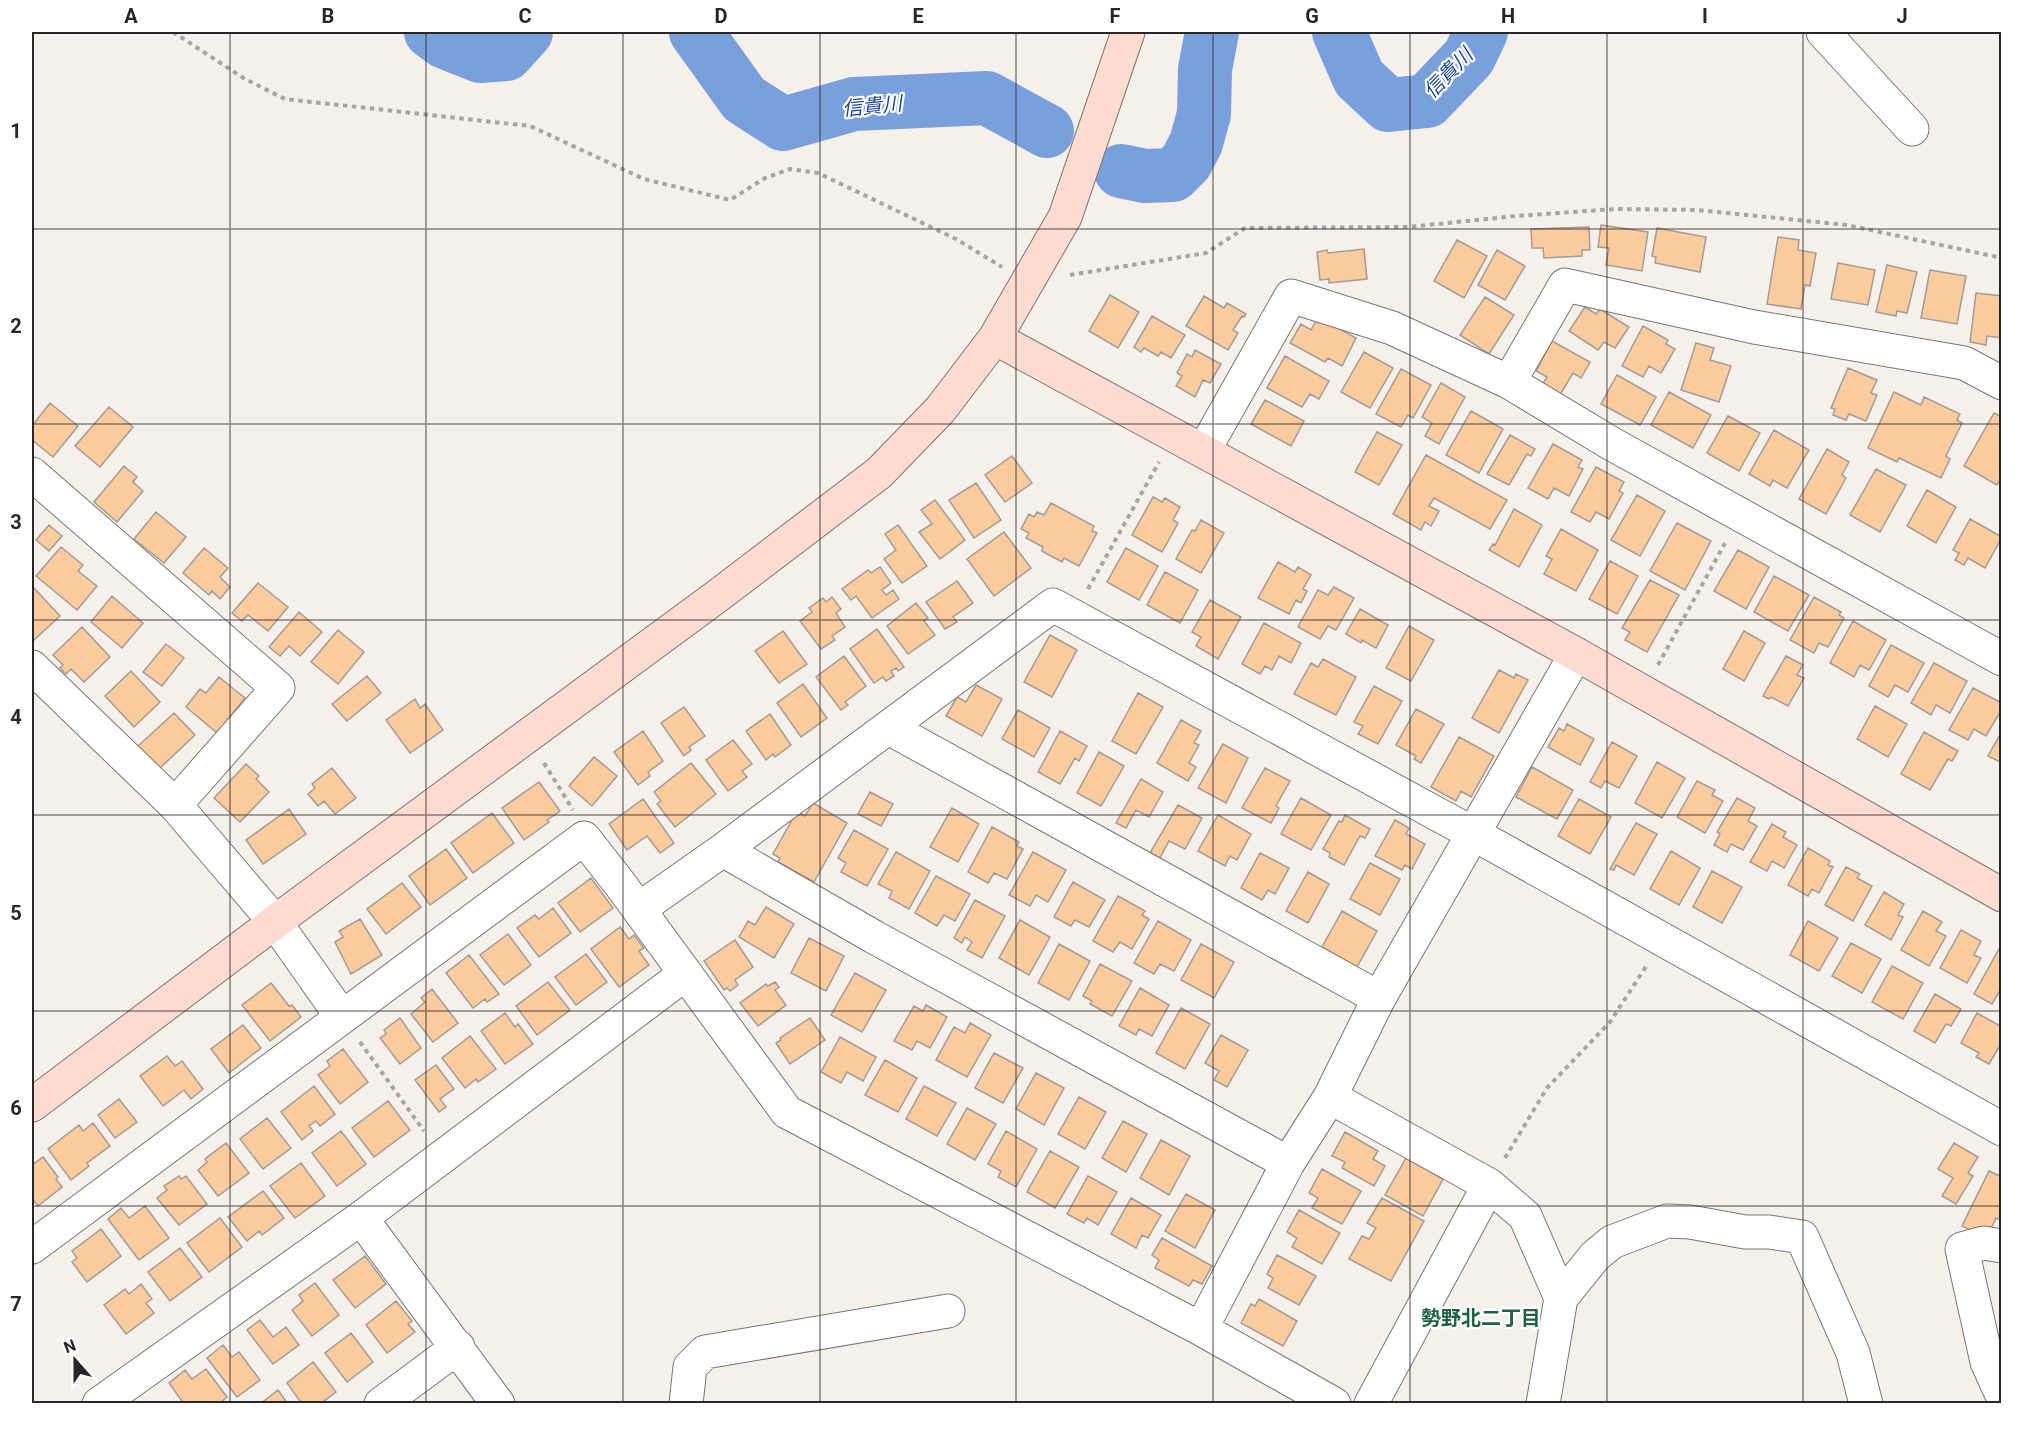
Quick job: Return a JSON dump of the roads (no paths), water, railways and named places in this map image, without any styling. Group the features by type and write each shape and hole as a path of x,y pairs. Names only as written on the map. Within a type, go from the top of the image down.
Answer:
{"street":[{"path":"32,1105 274,922 716,597 879,473 940,410 995,338 1065,217 1128,32"},
{"path":"1824,32 1912,129"},
{"path":"1509,382 1565,285 1754,327 1964,363 2001,383"},
{"path":"1204,450 1291,296 1392,328 1509,382 1612,444 2001,659"},
{"path":"995,338 1576,654 2001,895"},
{"path":"32,474 278,688 174,805"},
{"path":"639,909 723,850 1053,605 1472,833 2001,1129"},
{"path":"1201,1329 1288,1164 1330,1097 1379,998 1576,654"},
{"path":"32,667 174,805 274,922 342,1017"},
{"path":"889,728 1379,998"},
{"path":"32,1247 584,838 639,909 787,1112 1201,1329 1334,1404"},
{"path":"723,850 874,937 1288,1164"},
{"path":"99,1404 361,1218 685,974"},
{"path":"1330,1097 1489,1185 1525,1216 1561,1298"},
{"path":"1371,1404 1489,1185"},
{"path":"361,1218 498,1404"},
{"path":"1543,1404 1561,1298 1596,1256 1612,1242 1667,1221 1802,1237 1853,1353 1866,1404"},
{"path":"2001,1246 1984,1243 1962,1249 1987,1362 2001,1395"},
{"path":"686,1404 690,1367 705,1352 948,1311"},
{"path":"381,1404 458,1347"}],"waterway":[{"name":"信貴川","path":"431,32 445,42 480,56 506,54 526,32"},
{"name":"信貴川","path":"696,32 744,99 783,124 854,104 987,98 1047,131"},
{"name":"信貴川","path":"1121,171 1145,176 1173,175 1186,162 1196,143 1204,114 1205,69 1212,32"},
{"name":"信貴川","path":"1339,32 1359,78 1388,105 1427,101 1469,57 1481,32"}],"district":[{"name":"勢野北二丁目","path":"1481,1318"}]}
